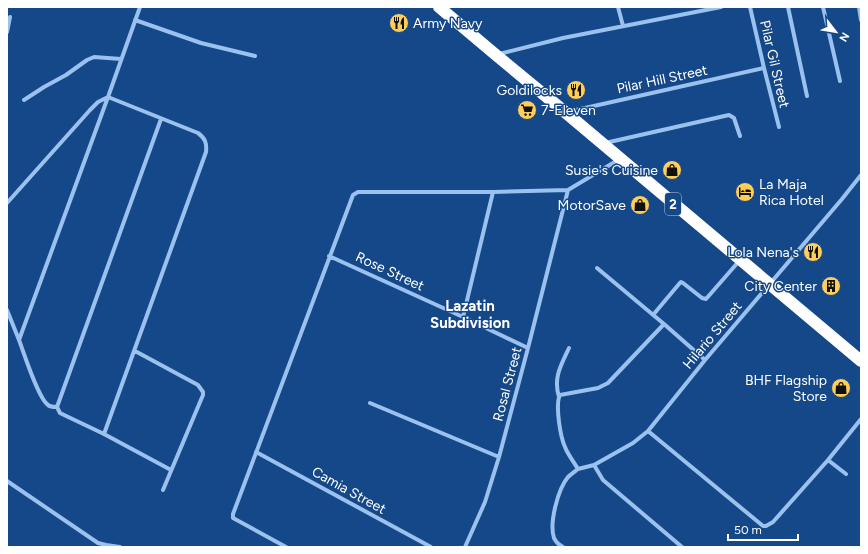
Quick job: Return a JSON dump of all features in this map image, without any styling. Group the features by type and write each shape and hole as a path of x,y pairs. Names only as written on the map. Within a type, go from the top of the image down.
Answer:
{"highway":[{"name":"2","path":"439,7 861,361"}],"street":[{"path":"19,340 140,7"},
{"path":"618,7 622,26"},
{"path":"686,7 688,13"},
{"path":"496,55 563,38 721,7"},
{"name":"Pilar Gil Street","path":"750,7 779,127"},
{"path":"788,7 807,96"},
{"path":"823,7 840,81"},
{"path":"859,7 861,20"},
{"path":"7,32 10,17"},
{"path":"135,20 201,43 255,56"},
{"path":"24,100 66,75 87,60 94,58 121,59"},
{"name":"Pilar Hill Street","path":"565,112 764,68"},
{"path":"7,203 90,110 98,102 108,97 198,133 202,136 207,146 104,434"},
{"path":"602,143 729,115 734,118 740,136"},
{"path":"161,119 57,407 60,413 104,434 171,470"},
{"path":"286,547 233,517 234,511 351,197 358,192 492,192 568,190 620,158"},
{"name":"Hilario Street","path":"578,470 594,465 633,442 648,431 704,360 861,175"},
{"name":"Rosal Street","path":"465,547 485,502 499,457 568,190"},
{"path":"463,317 492,192"},
{"name":"Rose Street","path":"330,256 528,348"},
{"path":"653,315 681,282 702,298 706,299 740,260"},
{"path":"597,268 664,324 704,360"},
{"path":"7,310 34,382 44,401 49,406 57,407"},
{"path":"559,397 560,395 598,388 608,384 664,324"},
{"path":"563,547 554,539 552,528 553,515 558,496 565,481 571,474 578,470 562,440 559,420 559,397 556,389 560,366 569,348"},
{"path":"135,350 198,385 203,392 163,490"},
{"path":"370,402 499,457"},
{"path":"648,431 763,526 766,526 773,522 828,460 861,419"},
{"name":"Camia Street","path":"256,452 431,547"},
{"path":"828,460 846,474"},
{"path":"594,465 606,483 682,547"},
{"path":"7,481 98,543 106,546 120,547"}],"place":[{"name":"Army Navy","path":"399,23"},
{"name":"Goldilocks","path":"576,90"},
{"name":"7-Eleven","path":"527,110"},
{"name":"Susie's Cuisine","path":"672,170"},
{"name":"La Maja Rica Hotel","path":"745,192"},
{"name":"MotorSave","path":"640,205"},
{"name":"Lola Nena's","path":"813,252"},
{"name":"City Center","path":"831,286"},
{"name":"BHF Flagship Store","path":"841,388"}],"district":[{"name":"Lazatin Subdivision","path":"470,314"}]}
